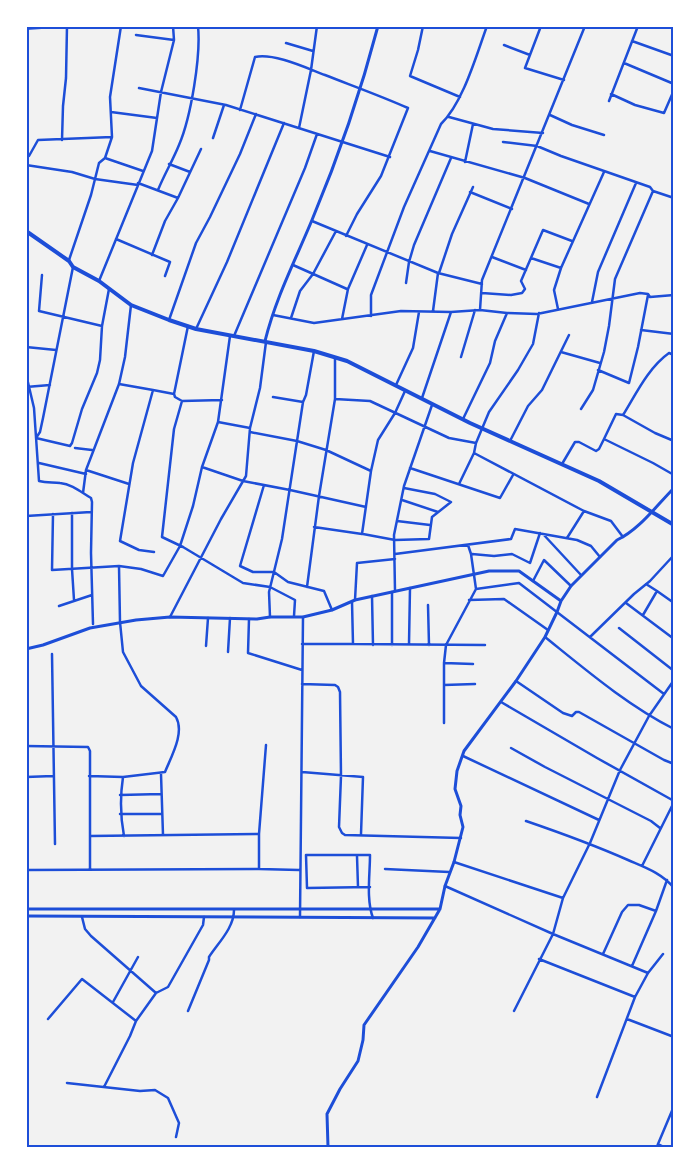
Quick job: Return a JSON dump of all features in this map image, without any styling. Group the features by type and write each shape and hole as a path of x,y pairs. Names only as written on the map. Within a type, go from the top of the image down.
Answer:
{"main road":[{"path":"26,28 57,26"},
{"path":"26,231 69,261 73,266 109,288 131,305 196,329 336,356 463,419 599,481 674,525"}],"street":[{"path":"62,140 67,26"},
{"path":"69,261 99,163 105,158 112,137 111,88 121,26"},
{"path":"99,282 152,151 161,92 174,40 172,26"},
{"path":"158,190 179,145 191,97 199,42 198,26"},
{"path":"298,128 311,70 317,26"},
{"path":"170,617 221,519 246,476 250,430 260,388 266,341 272,314 312,221 360,88 378,26"},
{"path":"423,26 410,76 460,98"},
{"path":"371,316 371,295 404,207 441,124 449,117 460,98 487,26"},
{"path":"541,26 524,68 564,80"},
{"path":"480,310 482,280 525,178 585,26"},
{"path":"608,101 638,26"},
{"path":"136,36 174,40"},
{"path":"632,41 674,56"},
{"path":"286,43 313,51"},
{"path":"504,45 530,55"},
{"path":"240,110 255,57 270,58 311,70 408,108 390,157 346,236"},
{"path":"624,63 674,84"},
{"path":"138,88 224,105 390,157"},
{"path":"611,94 635,105 664,113 674,90"},
{"path":"213,138 224,105"},
{"path":"110,112 156,118"},
{"path":"169,320 196,243 240,154 256,114"},
{"path":"550,115 572,125 604,135"},
{"path":"449,117 492,129 543,133"},
{"path":"196,329 227,262 284,123"},
{"path":"465,162 473,124"},
{"path":"53,514 52,570 119,566 141,569 162,576 180,546 193,506 202,467 218,422 232,335 305,168 317,134"},
{"path":"29,156 38,140 112,137"},
{"path":"503,142 537,146 604,172 650,187 653,191 674,198"},
{"path":"152,255 165,221 201,149"},
{"path":"430,151 525,178 588,204"},
{"path":"105,158 143,171"},
{"path":"406,283 409,262 419,232 427,218 451,158"},
{"path":"169,164 190,172"},
{"path":"26,165 138,184 178,198"},
{"path":"558,310 554,290 561,268 588,204 604,172"},
{"path":"592,302 598,272 636,182"},
{"path":"433,312 439,273 452,234 473,187"},
{"path":"581,408 593,390 610,326 615,279 653,191"},
{"path":"470,192 512,209"},
{"path":"312,221 409,262 439,273 482,284"},
{"path":"481,293 520,294 524,289 521,281 543,230 572,241"},
{"path":"291,319 300,291 313,274 336,231"},
{"path":"116,239 170,262 165,276"},
{"path":"342,319 348,289 367,245"},
{"path":"492,258 526,270"},
{"path":"531,258 561,268"},
{"path":"292,264 348,289"},
{"path":"36,438 41,427 73,266"},
{"path":"42,275 39,312 102,326"},
{"path":"36,438 70,446 72,443 82,409 97,373 100,360 102,326 109,288"},
{"path":"598,370 630,383 648,294"},
{"path":"272,314 314,323 371,316 401,310 419,312 480,310 507,313 539,313 613,298 648,294 650,297 674,295"},
{"path":"83,493 92,450 119,384 125,357 131,305"},
{"path":"461,357 475,310"},
{"path":"396,385 413,348 419,312"},
{"path":"422,398 451,312"},
{"path":"463,419 490,363 495,341 507,313"},
{"path":"459,484 474,452 489,412 518,370 533,344 539,313"},
{"path":"174,394 188,326"},
{"path":"641,330 674,334"},
{"path":"510,441 528,406 542,390 569,335"},
{"path":"26,347 56,350"},
{"path":"270,617 270,587 282,539 303,402 314,351"},
{"path":"560,352 600,363"},
{"path":"623,415 640,385 662,358 669,353 674,354"},
{"path":"307,587 314,527 335,399 336,356"},
{"path":"26,374 34,408 39,481 71,485 91,498 92,624"},
{"path":"119,384 174,394 182,402 222,400"},
{"path":"28,387 50,385"},
{"path":"153,390 138,439 120,541 139,550 154,552"},
{"path":"362,534 371,471 378,440 406,390"},
{"path":"273,396 303,402"},
{"path":"335,399 370,401 449,438 476,443"},
{"path":"182,402 174,429 162,537 243,583 270,587 295,600 294,616"},
{"path":"392,645 394,540 397,521 404,488 432,403"},
{"path":"562,464 575,442 579,442 596,451 599,449 616,414 623,415 655,433 674,441"},
{"path":"218,422 326,450 371,471"},
{"path":"604,439 674,475"},
{"path":"75,448 92,450"},
{"path":"474,452 584,511 611,522 624,537"},
{"path":"39,463 86,472 129,484"},
{"path":"202,467 243,481 366,507"},
{"path":"410,468 500,498 513,474"},
{"path":"264,485 240,566 253,572 274,572 288,582 324,592 332,610"},
{"path":"314,527 394,540 429,539 432,517 451,502 434,494 404,488"},
{"path":"328,1147 328,1114 340,1088 358,1061 364,1025 418,947 440,909 444,886 454,862 463,827 460,815 461,806 455,789 464,751 516,681 544,637 561,601 571,586 617,540 624,537 652,512 673,489"},
{"path":"402,500 438,512"},
{"path":"567,538 584,511"},
{"path":"26,516 91,512"},
{"path":"72,513 74,600"},
{"path":"397,521 430,525"},
{"path":"395,554 510,539 515,529 567,538 592,546 600,557"},
{"path":"471,554 494,556 512,554 530,562 541,533"},
{"path":"541,533 581,575"},
{"path":"444,723 444,662 446,644 476,589 468,545"},
{"path":"590,637 674,555"},
{"path":"353,644 354,601 358,562 395,559"},
{"path":"533,581 544,560 571,586"},
{"path":"89,776 161,774 165,772 178,738 178,722 176,718 141,686 123,652 120,622 119,566"},
{"path":"26,649 70,637 90,628 120,622 170,617 249,619 303,617 332,610 372,596 489,570 519,570 561,601"},
{"path":"476,589 518,584 664,695"},
{"path":"646,584 674,604"},
{"path":"409,645 410,588"},
{"path":"642,615 657,591"},
{"path":"59,606 92,595"},
{"path":"372,596 373,645"},
{"path":"470,600 504,599 548,630"},
{"path":"626,603 674,639"},
{"path":"428,605 429,645"},
{"path":"300,917 303,617"},
{"path":"206,646 208,618"},
{"path":"228,652 230,618"},
{"path":"249,619 248,653 302,670"},
{"path":"619,628 674,671"},
{"path":"544,637 649,716 674,729"},
{"path":"302,644 485,645"},
{"path":"52,654 55,844"},
{"path":"444,662 473,664"},
{"path":"514,1011 553,934 563,898 590,843 620,770 649,716 674,680"},
{"path":"516,681 563,713 572,716 579,712 635,745 674,764"},
{"path":"302,684 338,687 341,776 340,831 345,835 461,838"},
{"path":"444,685 475,684"},
{"path":"501,702 674,801 642,866"},
{"path":"259,869 258,834 266,744"},
{"path":"26,746 88,747 90,751 90,869"},
{"path":"511,748 660,828"},
{"path":"463,756 599,820"},
{"path":"302,772 363,777 362,835"},
{"path":"161,774 162,835"},
{"path":"26,777 54,776"},
{"path":"123,776 120,814 124,836"},
{"path":"120,795 162,794"},
{"path":"120,814 162,814"},
{"path":"526,820 590,843 642,866 667,879 674,888"},
{"path":"90,836 258,834"},
{"path":"370,887 307,888 306,855 370,856 370,887 370,909 373,918"},
{"path":"357,856 358,887"},
{"path":"454,862 563,898"},
{"path":"385,869 449,872"},
{"path":"26,870 300,870"},
{"path":"632,966 656,911 667,879"},
{"path":"444,886 553,934 648,972"},
{"path":"603,954 622,912 628,905 639,904 656,911"},
{"path":"26,909 440,909"},
{"path":"181,910 181,917"},
{"path":"188,1011 210,960 209,957 226,934 234,917 234,910"},
{"path":"26,916 435,918"},
{"path":"82,916 85,929 131,973 156,993"},
{"path":"104,1087 136,1020 156,993 168,987 203,924 204,917"},
{"path":"598,1097 635,997 648,972 663,954"},
{"path":"113,1002 131,973 138,957"},
{"path":"539,959 635,997"},
{"path":"48,1019 82,979 136,1020"},
{"path":"627,1020 674,1037"},
{"path":"67,1083 140,1091 155,1090 168,1098 179,1123 176,1137"},
{"path":"664,1147 657,1145 674,1106"}]}
